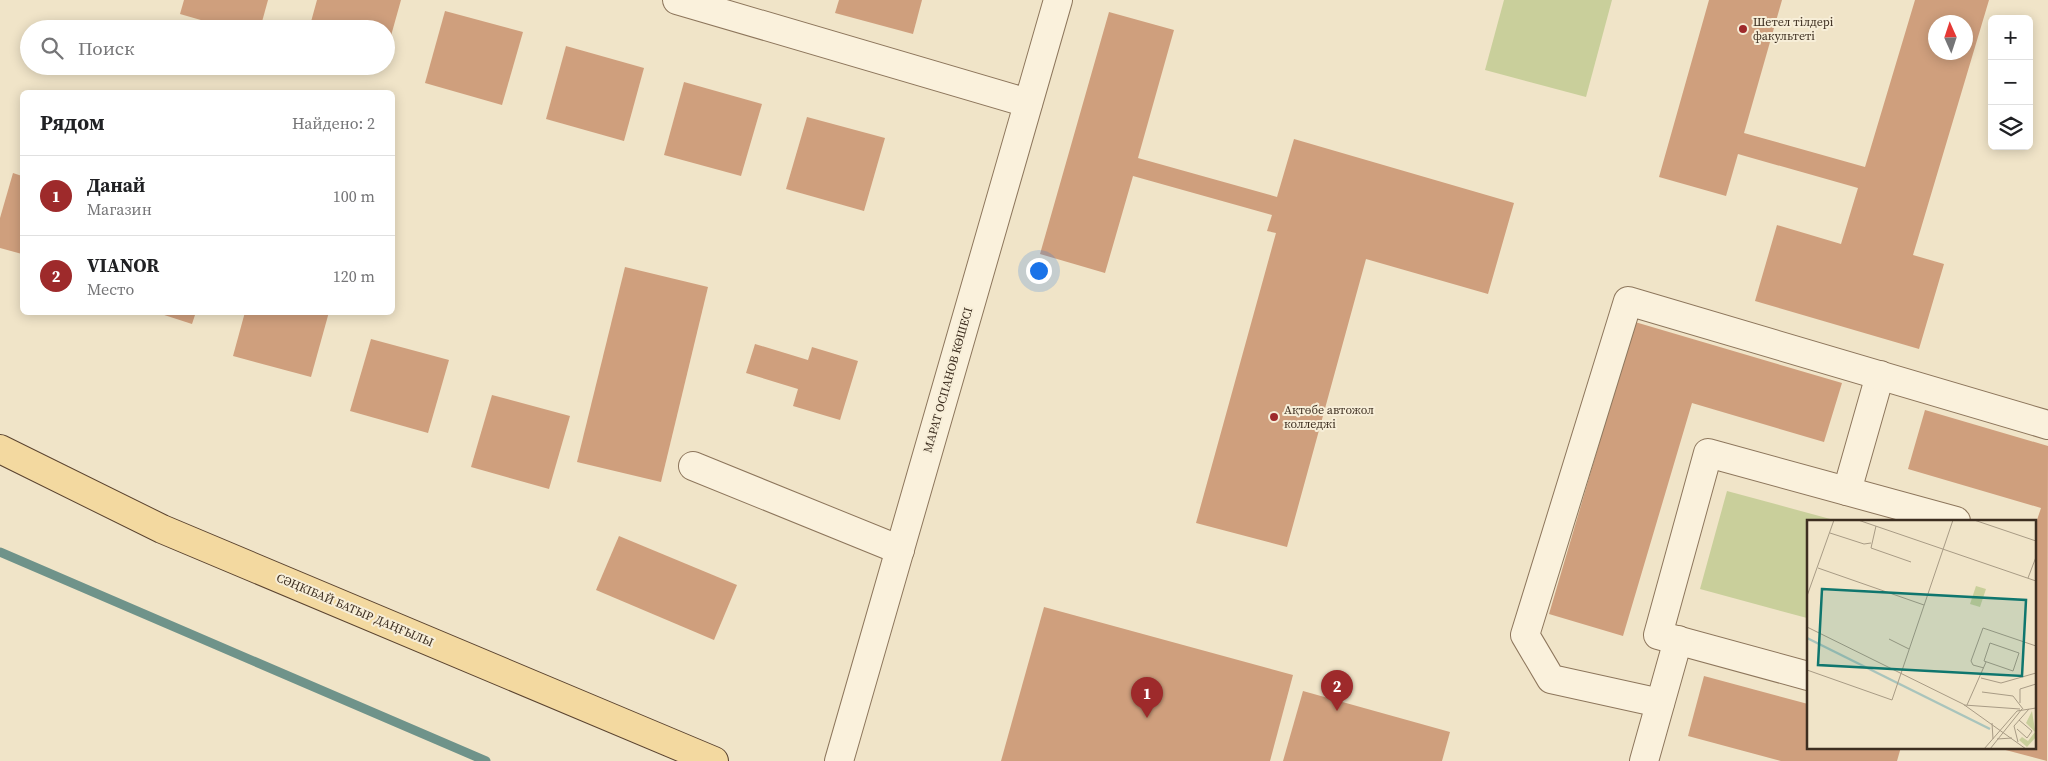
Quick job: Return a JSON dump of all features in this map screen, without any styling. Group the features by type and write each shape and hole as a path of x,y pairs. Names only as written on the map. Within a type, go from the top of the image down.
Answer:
{"main road":[{"name":"СӘҢКІБАЙ БАТЫР ДАҢҒЫЛЫ","path":"0,449 162,529 714,761"}],"street":[{"path":"676,0 1028,103"},
{"name":"МАРАТ ОСПАНОВ КӨШЕСІ","path":"839,761 1058,0"},
{"path":"1660,704 1551,679 1525,634 1628,301 2048,425"},
{"path":"1847,491 1880,375"},
{"path":"1807,676 1658,635 1708,453 1952,520"},
{"path":"693,466 900,550"},
{"path":"1644,761 1678,640"}],"green space":[{"path":"1504,0 1612,0 1586,97 1485,70"},
{"path":"1727,491 1834,520 1807,520 1807,618 1700,589"}],"building":[{"path":"184,0 268,0 262,20 201,20 180,14"},
{"path":"317,0 401,0 395,21 311,20"},
{"path":"839,0 922,0 913,34 835,13"},
{"path":"1709,0 1782,0 1744,133 1865,167 1915,0 1989,0 1973,54 1973,15 1928,15 1928,60 1971,60 1913,255 1944,264 1919,349 1755,301 1777,225 1841,244 1858,188 1738,154 1726,196 1659,177"},
{"path":"445,11 523,32 502,105 425,83"},
{"path":"1109,12 1174,30 1138,158 1277,197 1294,139 1514,203 1488,294 1366,259 1287,547 1196,523 1276,233 1267,231 1272,215 1133,176 1105,273 1040,254"},
{"path":"566,46 644,68 624,141 546,119"},
{"path":"684,82 762,104 741,176 664,155"},
{"path":"807,117 885,138 864,211 786,189"},
{"path":"13,173 20,175 20,253 0,248 0,218"},
{"path":"625,267 708,287 661,482 577,462"},
{"path":"164,315 195,315 192,324"},
{"path":"244,315 328,315 311,377 233,356"},
{"path":"1635,322 1842,383 1824,442 1692,403 1623,636 1549,614"},
{"path":"371,339 449,360 428,433 350,411"},
{"path":"755,344 808,360 812,347 858,361 840,420 793,406 798,389 746,373"},
{"path":"492,395 570,416 549,489 471,467"},
{"path":"1925,410 2048,446 2047,761 1998,748 2036,748 2036,523 2041,508 1908,469"},
{"path":"619,536 737,585 714,640 596,590"},
{"path":"1044,607 1293,675 1270,761 1001,761"},
{"path":"1704,676 1807,704 1807,748 1901,748 1897,761 1781,761 1688,736"},
{"path":"1303,691 1450,732 1442,761 1283,761"}],"waterway":[{"path":"0,552 486,761"}],"place":[{"name":"Шетел тілдері факультеті","path":"1743,29"},
{"name":"Ақтөбе автожол колледжі","path":"1274,417"},
{"name":"VIANOR","path":"1337,711"},
{"name":"Данай","path":"1147,718"}]}
